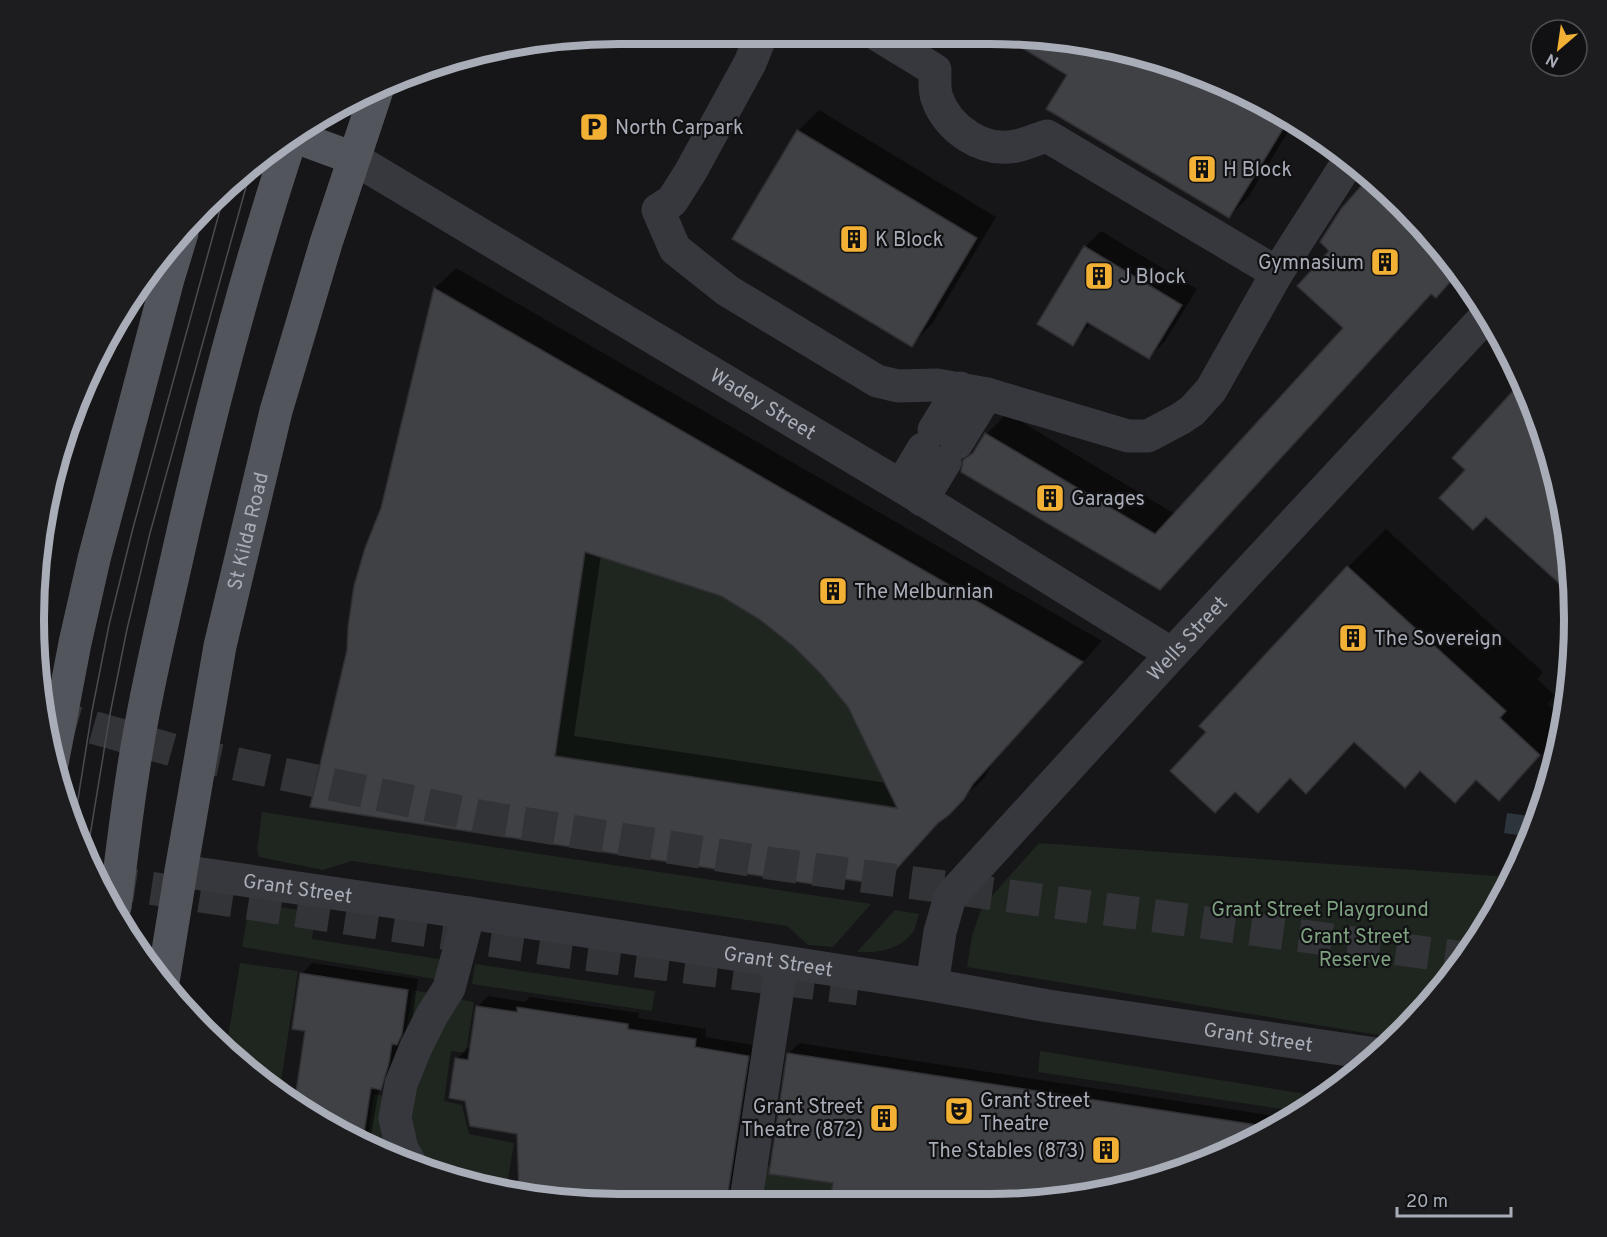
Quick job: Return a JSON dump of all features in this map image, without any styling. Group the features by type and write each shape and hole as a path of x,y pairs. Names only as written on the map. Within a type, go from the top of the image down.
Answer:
{"main road":[{"name":"St Kilda Road","path":"165,972 220,646 273,422 353,158 374,98"},
{"path":"300,140 353,158"},
{"path":"116,897 133,771 160,633 215,390 250,265 289,147"},
{"path":"57,739 94,559 177,250"}],"street":[{"path":"758,44 750,63 691,171 672,201 658,210 675,249 728,291 877,381 898,386 937,385 974,391 1128,436 1148,436 1180,420 1192,411 1211,390 1277,273 1345,167"},
{"path":"892,44 935,70 937,97 946,116 964,135 992,146 1014,146 1047,136 1277,273"},
{"name":"Wadey Street","path":"353,158 912,493 1172,654"},
{"name":"Wells Street","path":"932,985 940,932 950,897 1481,322"},
{"path":"912,493 974,391"},
{"name":"Grant Street","path":"180,871 469,913 932,985 1048,1006 1366,1053"},
{"path":"404,1152 395,1118 401,1084 416,1047 449,988 469,913"},
{"path":"747,1194 782,962"}],"green space":[{"path":"585,552 721,596 759,619 793,646 822,675 848,707 911,836 555,756"},
{"path":"1559,691 1556,712 1547,704"},
{"path":"262,812 871,904 833,947 808,945 787,926 352,861 323,870 259,857 257,851"},
{"name":"Grant Street Reserve","path":"1039,843 1502,876 1467,938 1445,969 1421,998 1384,1036 967,967 972,936 982,907"},
{"path":"250,902 316,913 312,939 445,960 441,980 242,947"},
{"path":"895,910 919,914 914,930 908,938 888,949 857,952"},
{"path":"240,963 298,971 281,1084 228,1040"},
{"path":"475,964 655,991 652,1011 472,984"},
{"path":"413,990 474,1002 466,1053 451,1051 444,1101 462,1105 469,1134 514,1143 507,1182 434,1163 368,1136 374,1094 391,1097 396,1051 402,1052"},
{"path":"1040,1051 1311,1095 1286,1110 1038,1072"},
{"path":"762,1164 839,1184 838,1194 753,1194"}],"shaded area":[{"path":"1533,790 1537,791 1533,803 1530,813"},
{"path":"1507,813 1528,816 1521,836 1504,833"}],"building":[{"name":"H Block","path":"1017,45 1064,48 1137,63 1209,87 1285,126 1229,218 1046,109 1067,75"},
{"name":"K Block","path":"797,130 977,238 912,347 732,239"},
{"path":"1364,183 1421,239 1453,279 1436,298 1431,294 1160,590 961,472 963,460 973,453 985,433 1155,534 1343,328 1297,286 1329,251 1320,242 1341,209"},
{"name":"J Block","path":"1084,246 1182,305 1149,359 1087,322 1073,346 1037,324"},
{"name":"The Melburnian","path":"434,288 1083,662 973,784 964,799 938,823 882,885 833,877 832,887 310,807 347,650 354,586 365,548 381,508","holes":["585,552 721,596 759,619 793,646 822,675 848,707 897,808 555,756"]},
{"path":"1515,388 1544,470 1559,543 1562,586 1486,517 1473,530 1439,498 1465,470 1452,458"},
{"name":"The Sovereign","path":"1347,566 1506,711 1500,718 1540,755 1499,801 1476,780 1455,803 1420,771 1405,788 1354,742 1306,794 1290,778 1258,813 1235,792 1215,813 1170,771 1206,732 1199,726"},
{"path":"300,973 408,990 402,1034 397,1045 392,1044 381,1090 371,1088 364,1134 296,1095 305,1031 292,1029"},
{"path":"476,1006 517,1012 517,1007 628,1024 628,1029 696,1039 695,1047 749,1056 728,1194 618,1194 543,1189 519,1184 517,1134 470,1126 465,1101 449,1098 455,1058 468,1060"},
{"path":"787,1053 1259,1125 1209,1150 1173,1163 1137,1174 1064,1189 988,1194 831,1194 833,1183 769,1174"}],"tunnel":[{"path":"52,716 176,751 484,817 768,863 1454,957"},
{"path":"108,882 567,952 858,989"}],"tram line":[{"path":"89,843 110,714 150,533 248,178"},
{"path":"76,810 109,625 133,528 222,202"}],"place":[{"name":"North Carpark","path":"594,127"},
{"name":"H Block","path":"1202,169"},
{"name":"K Block","path":"854,239"},
{"name":"Gymnasium","path":"1385,262"},
{"name":"J Block","path":"1099,276"},
{"name":"Garages","path":"1050,498"},
{"name":"The Melburnian","path":"833,591"},
{"name":"The Sovereign","path":"1353,638"},
{"name":"Grant Street Theatre","path":"959,1111"},
{"name":"Grant Street Theatre (872)","path":"884,1118"},
{"name":"The Stables (873)","path":"1106,1150"}],"park label":[{"name":"Grant Street Playground","path":"1320,909"}]}
